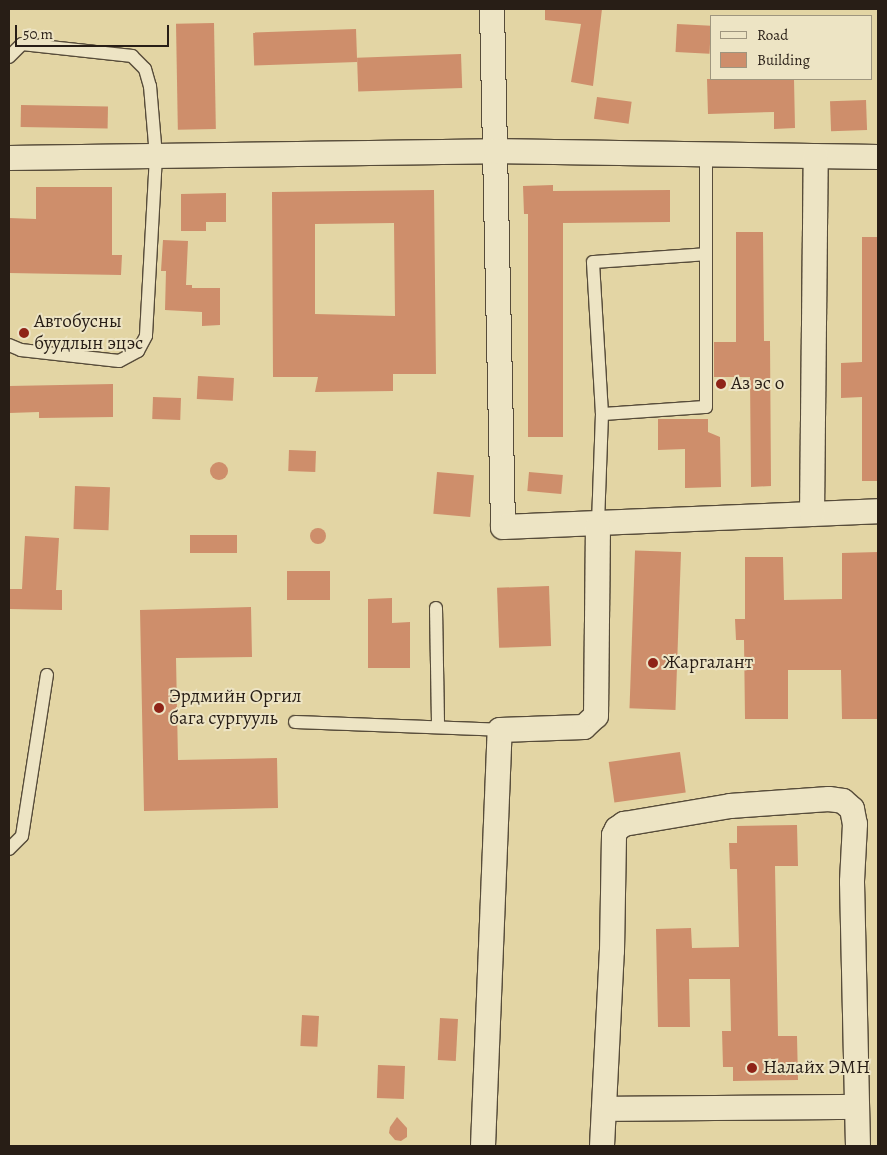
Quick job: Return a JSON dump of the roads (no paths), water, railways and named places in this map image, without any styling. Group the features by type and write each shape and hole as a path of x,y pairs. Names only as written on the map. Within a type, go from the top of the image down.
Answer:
{"street":[{"path":"492,9 503,527 878,512"},
{"path":"9,158 496,152 878,157"},
{"path":"812,514 816,156"},
{"path":"483,1146 500,730 584,727 596,716 598,523"},
{"path":"602,1146 612,951 614,835 617,829 624,824 730,806 829,799 843,801 852,809 855,824 852,882 858,1146"},
{"path":"604,1109 857,1107"}],"lane":[{"path":"9,57 22,44 132,56 146,69 150,86 156,156 146,336 138,351 119,361 20,350 9,345"},
{"path":"602,414 706,407 706,155"},
{"path":"598,523 602,414 593,262 706,254"},
{"path":"436,608 438,727"},
{"path":"9,849 22,836 47,675"},
{"path":"295,722 500,730"}],"place":[{"name":"Автобусны буудлын эцэс","path":"24,333"},
{"name":"Аз эс о","path":"721,384"},
{"name":"Жаргалант","path":"653,663"},
{"name":"Эрдмийн Оргил бага сургууль","path":"159,708"},
{"name":"Налайх ЭМН","path":"752,1068"}]}
